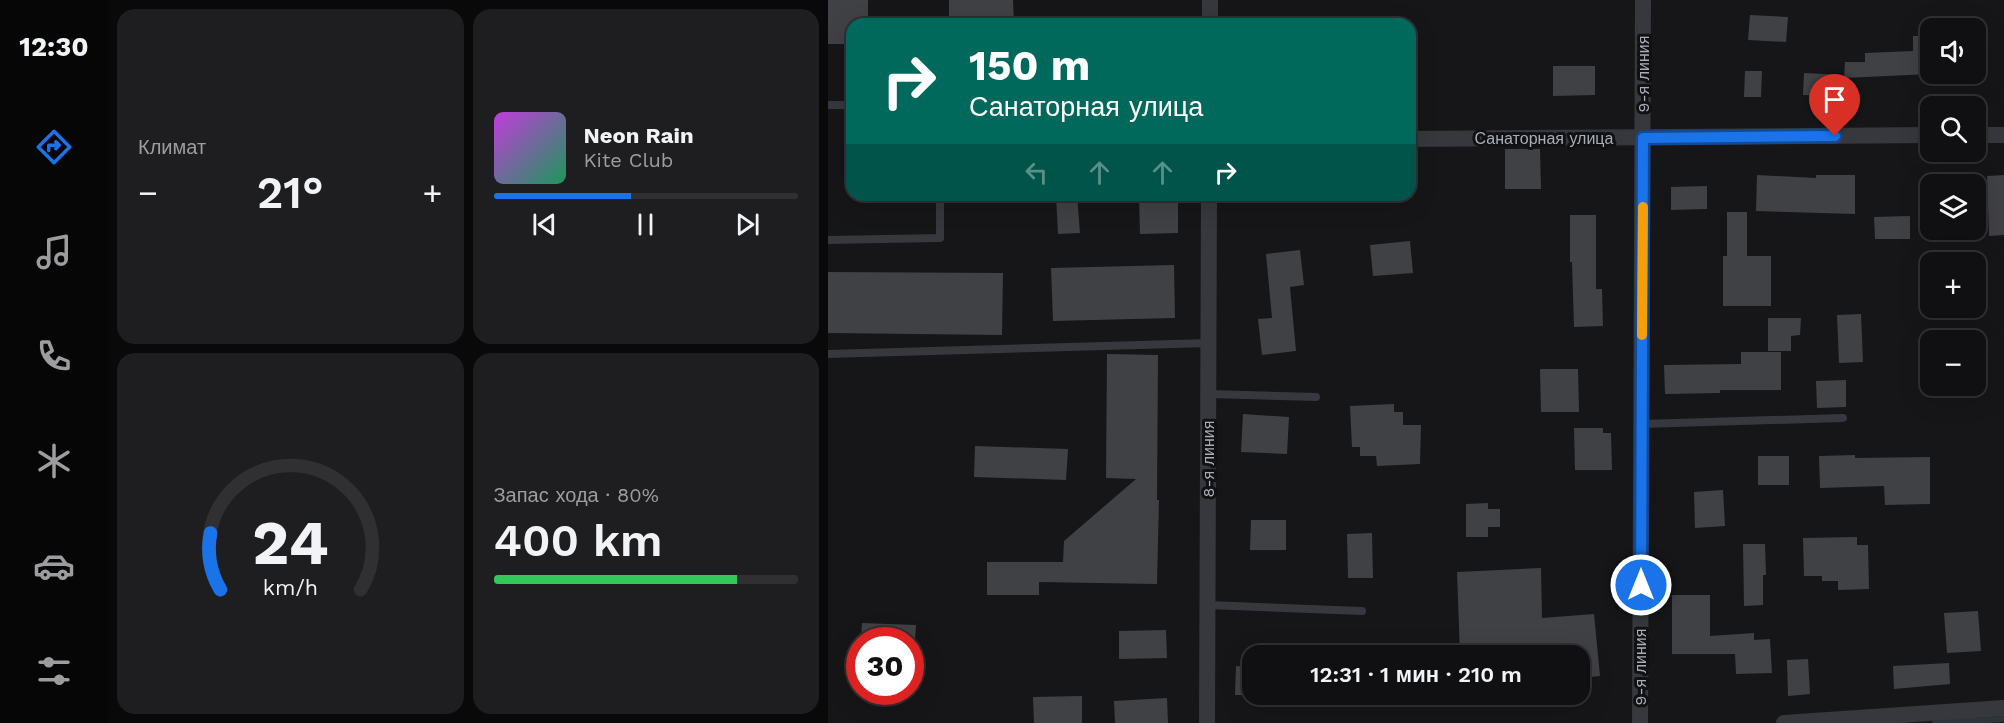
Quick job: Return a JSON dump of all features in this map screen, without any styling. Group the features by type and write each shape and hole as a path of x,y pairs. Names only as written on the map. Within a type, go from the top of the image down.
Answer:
{"street":[{"path":"1210,0 1210,18"},
{"name":"9-я линия","path":"1640,723 1643,0"},
{"name":"Санаторная улица","path":"1416,139 1920,135"},
{"path":"1986,135 2004,135"},
{"name":"8-я линия","path":"1207,723 1209,201"},
{"path":"1784,723 1884,720 2004,708"}],"lane":[{"path":"828,105 846,105"},
{"path":"828,240 940,238 940,201"},
{"path":"828,354 1209,343"},
{"path":"1209,394 1316,397"},
{"path":"1641,424 1843,418"},
{"path":"1208,605 1362,611"}],"building":[{"path":"828,0 868,0 868,18 846,18 846,44 828,44"},
{"path":"949,0 1013,0 1014,18 949,18"},
{"path":"1750,15 1788,17 1786,42 1748,40"},
{"path":"1913,36 1920,36 1920,74 1844,78 1845,62 1865,62 1865,53 1913,51"},
{"path":"1553,66 1595,66 1595,95 1553,96"},
{"path":"1745,71 1762,71 1761,97 1744,97"},
{"path":"1804,73 1843,75 1842,96 1803,95"},
{"path":"1505,149 1540,149 1541,189 1505,189"},
{"path":"1757,175 1816,178 1816,175 1855,175 1855,214 1756,211"},
{"path":"2004,175 2004,235 1989,236 1987,176"},
{"path":"1707,186 1707,209 1671,210 1671,187"},
{"path":"1056,201 1077,201 1080,233 1058,234"},
{"path":"1139,201 1178,201 1178,233 1140,234"},
{"path":"1727,212 1747,212 1747,256 1771,256 1771,306 1723,306 1723,256 1727,256"},
{"path":"1570,215 1596,215 1596,289 1602,289 1603,326 1574,327"},
{"path":"1910,216 1910,239 1875,239 1874,217"},
{"path":"1410,241 1413,273 1373,276 1370,245"},
{"path":"1300,250 1304,285 1290,287 1296,351 1262,355 1258,319 1272,318 1266,254"},
{"path":"1174,265 1175,318 1053,321 1051,268"},
{"path":"828,272 1003,273 1002,335 828,333"},
{"path":"1861,314 1863,362 1839,363 1837,315"},
{"path":"1768,318 1801,318 1800,335 1791,336 1791,351 1768,351"},
{"path":"1741,352 1781,352 1781,390 1720,390 1720,393 1665,394 1664,365 1741,364"},
{"path":"1107,354 1158,355 1157,584 1039,582 1039,595 987,595 987,562 1063,562 1064,541 1136,479 1106,478"},
{"path":"1540,369 1578,369 1579,412 1541,412"},
{"path":"1846,380 1846,407 1817,408 1816,381"},
{"path":"1394,404 1394,412 1403,412 1403,425 1421,425 1420,464 1377,466 1376,456 1360,456 1360,447 1352,447 1350,406"},
{"path":"1243,414 1289,417 1287,454 1241,452"},
{"path":"1574,428 1603,428 1603,433 1611,433 1612,470 1575,470"},
{"path":"975,446 1068,449 1066,480 974,477"},
{"path":"1855,455 1855,458 1930,457 1930,504 1885,505 1884,486 1820,488 1819,456"},
{"path":"1758,456 1789,456 1789,485 1758,485"},
{"path":"1723,490 1725,526 1695,528 1694,492"},
{"path":"1488,503 1488,509 1500,509 1500,527 1488,527 1488,537 1466,537 1466,504"},
{"path":"1251,520 1286,520 1286,550 1250,550"},
{"path":"1372,533 1373,578 1348,578 1347,534"},
{"path":"1857,537 1857,545 1868,545 1869,589 1838,590 1838,581 1822,581 1822,576 1804,576 1803,538"},
{"path":"1743,544 1765,544 1766,575 1763,575 1763,605 1744,606"},
{"path":"1541,568 1542,618 1594,614 1600,676 1590,677 1590,645 1460,645 1457,572"},
{"path":"1672,595 1710,595 1710,636 1754,633 1754,640 1770,639 1772,673 1736,674 1735,654 1672,654"},
{"path":"1978,611 1981,651 1947,653 1944,613"},
{"path":"862,623 916,625 916,627 862,627"},
{"path":"1166,630 1167,658 1119,659 1119,631"},
{"path":"1808,659 1810,694 1788,696 1787,660"},
{"path":"1949,663 1950,684 1894,689 1893,666"},
{"path":"1236,666 1242,666 1242,695 1235,695"},
{"path":"1082,696 1082,723 1034,723 1033,697"},
{"path":"1167,698 1168,723 1115,723 1114,701"}],"waterway":[{"path":"1935,723 2004,719"}],"slow traffic":[{"path":"1642,335 1643,207"}],"route":[{"path":"1641,585 1643,138 1835,136"}]}
